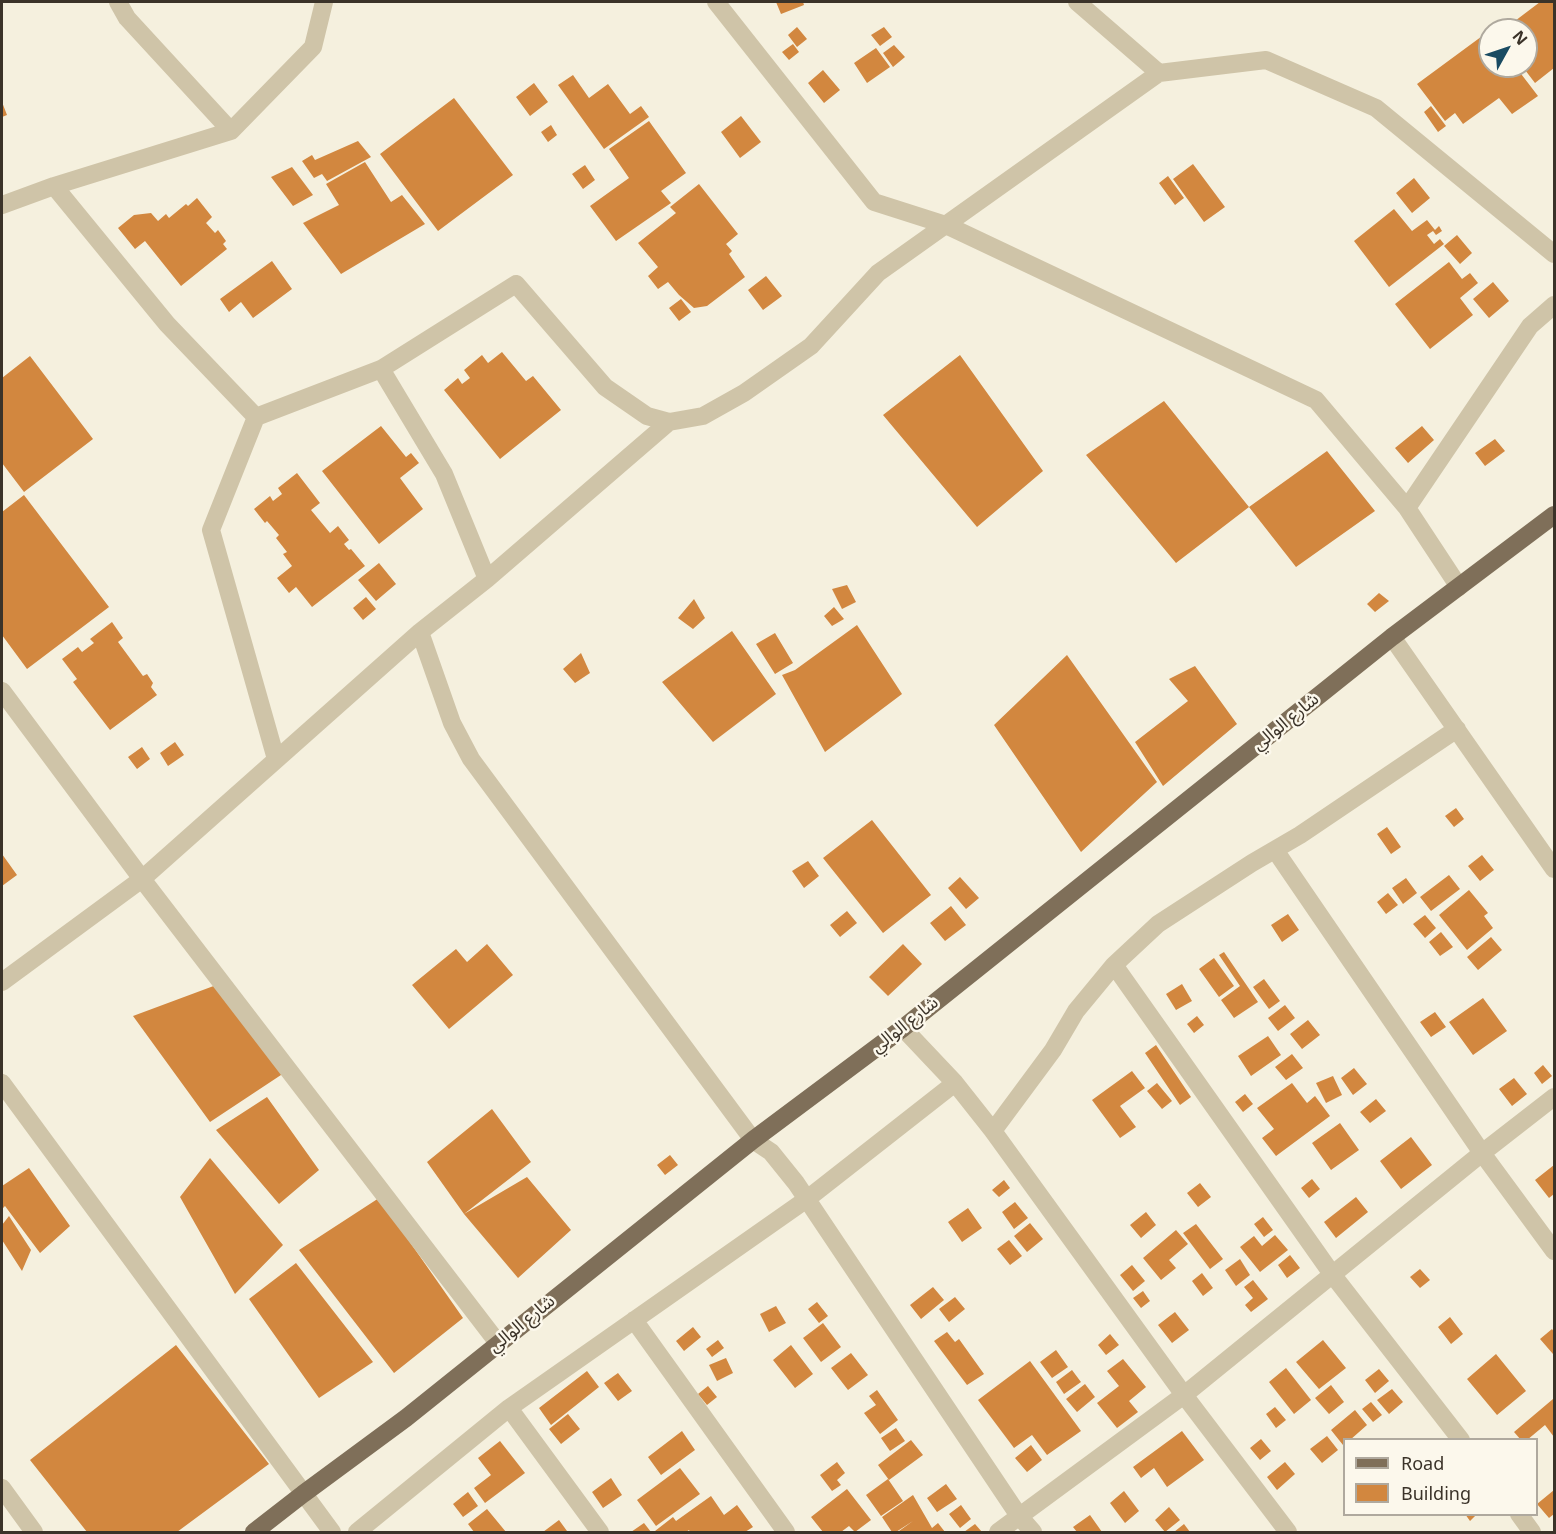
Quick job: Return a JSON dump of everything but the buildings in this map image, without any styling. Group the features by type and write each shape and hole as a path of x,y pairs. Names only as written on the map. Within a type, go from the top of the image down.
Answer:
{"main road":[{"name":"شارع الوالي","path":"254,1533 406,1418 753,1140 903,1028 1392,637 1554,515"}],"street":[{"path":"118,2 127,18 231,130"},
{"path":"2,204 231,130 313,47 324,2"},
{"path":"716,2 874,202 946,225 1316,400 1407,508 1459,587"},
{"path":"1077,2 1159,73"},
{"path":"276,759 211,530 256,417 381,369 516,284 604,387 647,416 669,422 703,416 744,393 811,346 878,273 1159,73 1266,60 1376,108 1554,254"},
{"path":"54,186 167,324 256,417"},
{"path":"1407,508 1530,327 1554,305"},
{"path":"381,369 444,474 487,579"},
{"path":"2,982 142,879 420,632 487,579 669,422"},
{"path":"420,632 452,723 471,759 753,1140 771,1152 796,1183 1019,1516 1033,1533"},
{"path":"1392,637 1554,869"},
{"path":"2,691 142,879 498,1343"},
{"path":"993,1131 1053,1050 1076,1011 1114,964 1158,924 1275,850 1457,729"},
{"path":"1275,850 1482,1153 1554,1251"},
{"path":"1114,964 1332,1274 1459,1438"},
{"path":"903,1028 955,1083 993,1131 1184,1395 1288,1533"},
{"path":"2,1083 332,1533"},
{"path":"357,1533 509,1408 807,1199 955,1083"},
{"path":"998,1533 1184,1395 1554,1097"},
{"path":"634,1320 786,1533"},
{"path":"509,1408 600,1533"},
{"path":"2,1488 34,1533"},
{"path":"1520,1516 1532,1533"}]}
